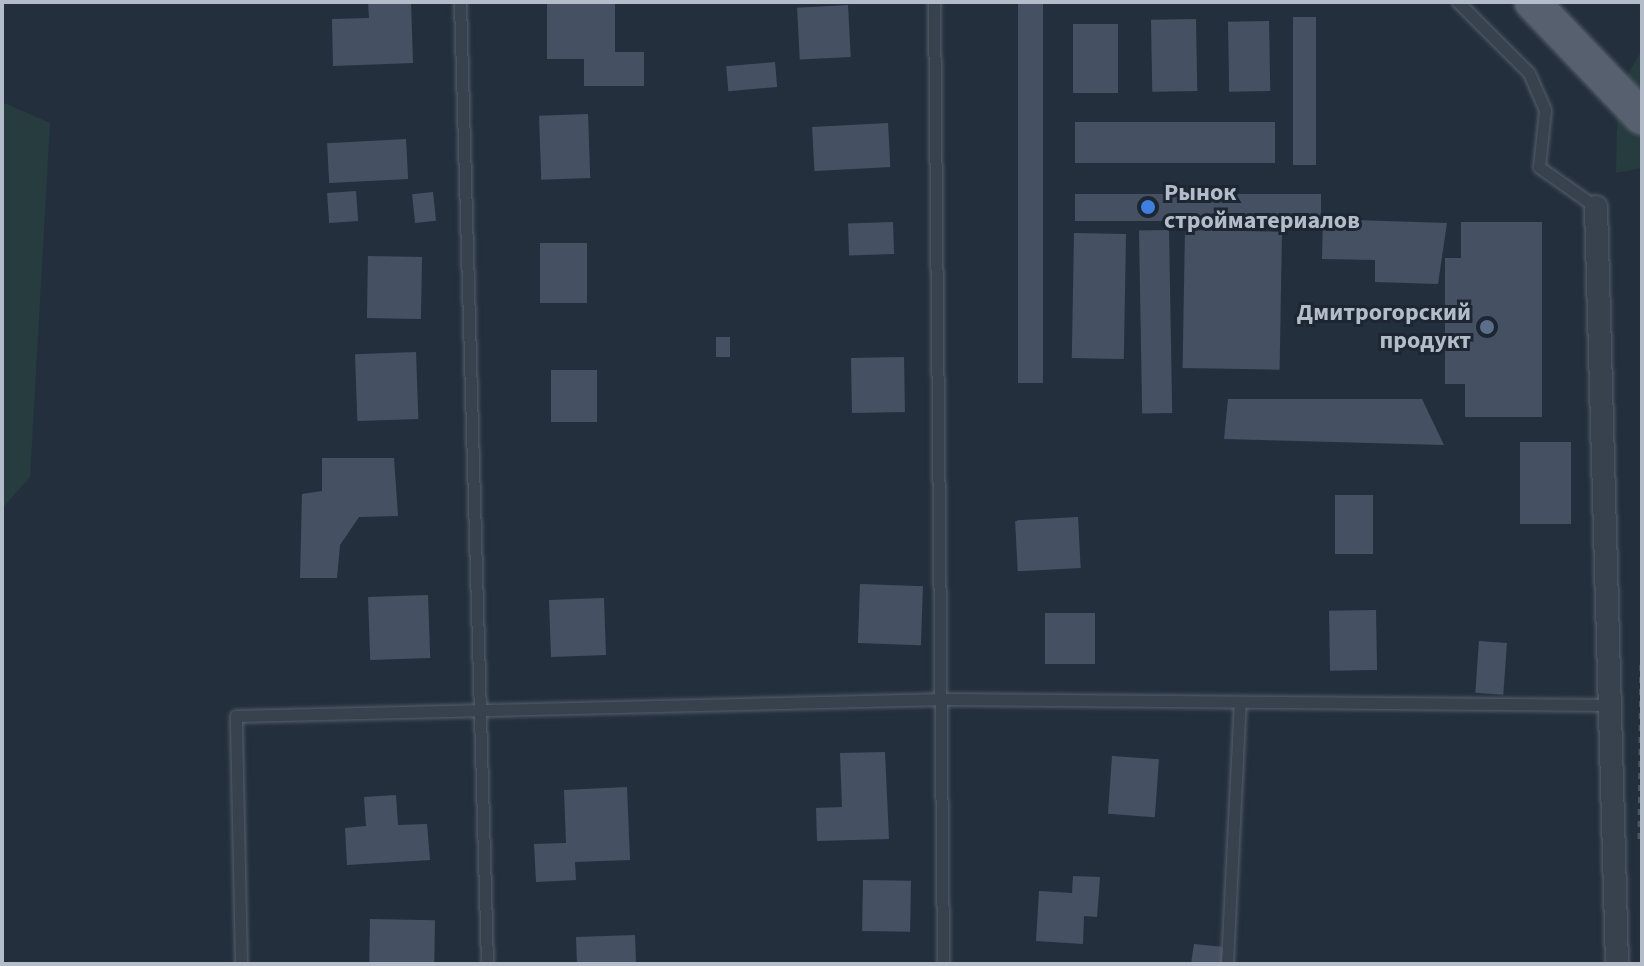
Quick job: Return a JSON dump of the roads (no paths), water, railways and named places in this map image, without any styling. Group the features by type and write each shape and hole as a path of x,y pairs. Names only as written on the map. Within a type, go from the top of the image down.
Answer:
{"main road":[{"path":"1532,2 1642,117"}],"street":[{"path":"1596,207 1613,705 1617,964"}],"lane":[{"path":"460,2 485,715 487,964"},
{"path":"934,2 945,699 943,964"},
{"path":"1458,2 1529,73 1545,110 1539,167 1596,207"},
{"path":"241,964 236,716 485,715 945,699 1613,705"},
{"path":"1227,964 1240,702"}],"place":[{"name":"Рынок стройматериалов","path":"1148,207"},
{"name":"Дмитрогорский продукт","path":"1487,327"}]}
